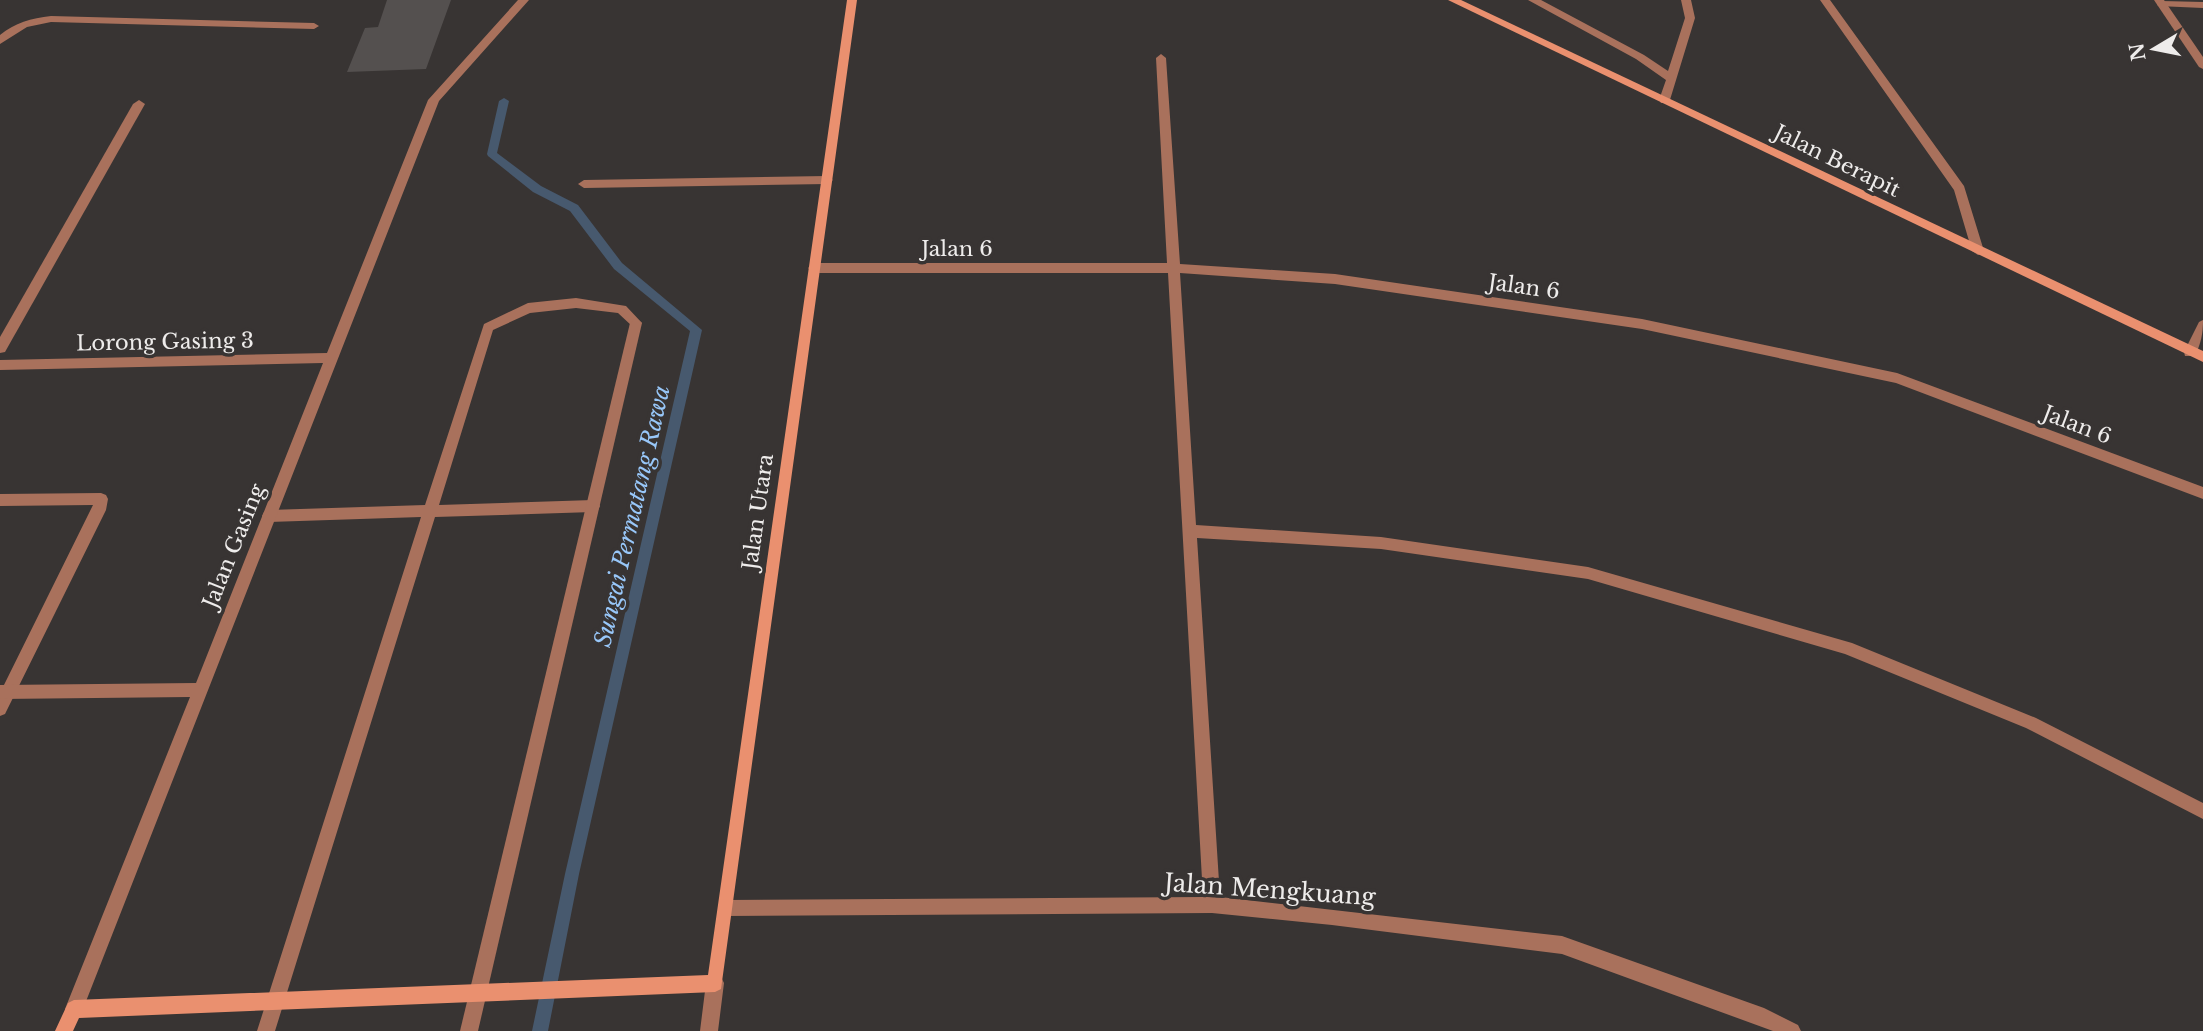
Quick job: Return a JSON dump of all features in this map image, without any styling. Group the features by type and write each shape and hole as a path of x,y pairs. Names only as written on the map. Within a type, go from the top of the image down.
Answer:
{"street":[{"name":"Jalan Gasing","path":"74,1009 434,100 524,0"},
{"name":"Jalan Utara","path":"709,1031 827,180 848,0"},
{"name":"Jalan Berapit","path":"1453,0 2203,357"},
{"path":"1533,0 1640,57 1671,78"},
{"path":"1665,100 1690,18 1686,0"},
{"path":"1825,0 1960,189 1978,251"},
{"path":"2160,2 2203,5"},
{"path":"2160,2 2203,65"},
{"path":"0,41 14,27 29,21 51,19 314,26"},
{"path":"1161,58 1212,905"},
{"path":"0,348 139,104"},
{"path":"584,184 827,180"},
{"name":"Jalan 6","path":"814,268 1173,268 1335,279 1642,324 1897,377 2203,494"},
{"path":"266,1031 488,327 528,308 576,303 622,309 636,323 469,1031"},
{"path":"2190,352 2203,325"},
{"name":"Lorong Gasing 3","path":"0,365 331,358"},
{"path":"0,500 101,499 99,510 4,692 0,709"},
{"path":"269,516 593,506"},
{"path":"1189,531 1381,543 1588,573 1847,648 2031,723 2203,811"},
{"path":"4,692 200,690"},
{"name":"Jalan Mengkuang","path":"726,908 1212,905 1562,945 1764,1017 1793,1031"},
{"path":"64,1031 74,1009 715,983"}],"building":[{"path":"387,0 451,0 426,69 347,72 365,28 378,27"}],"waterway":[{"name":"Sungai Permatang Rawa","path":"504,101 492,154 537,189 574,208 618,266 696,330 572,874 540,1031"}]}
